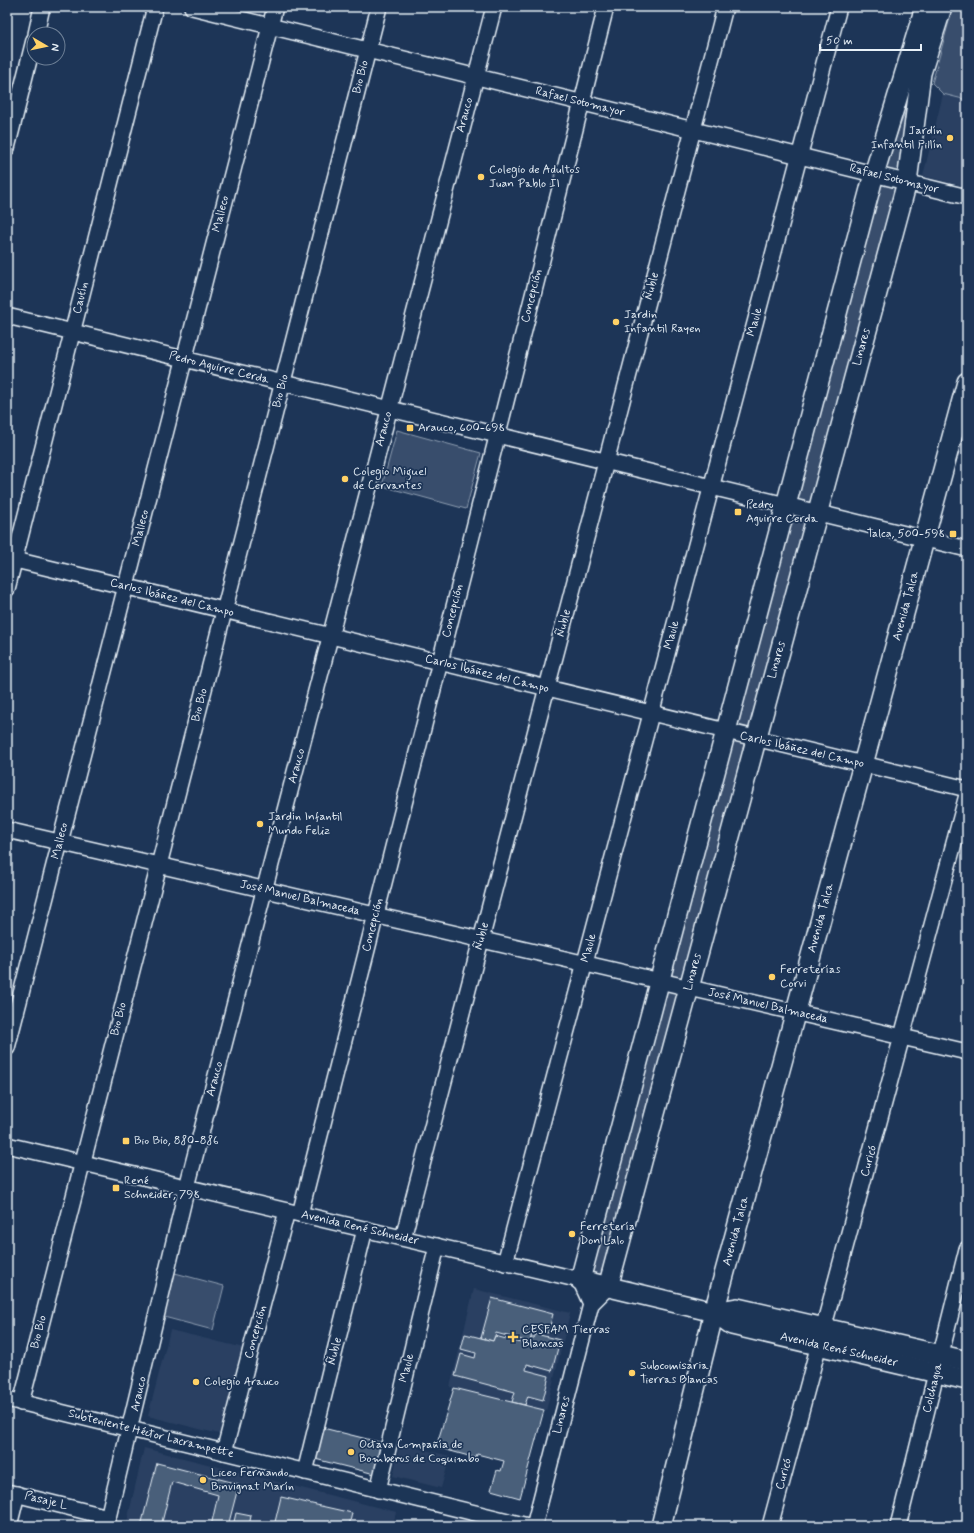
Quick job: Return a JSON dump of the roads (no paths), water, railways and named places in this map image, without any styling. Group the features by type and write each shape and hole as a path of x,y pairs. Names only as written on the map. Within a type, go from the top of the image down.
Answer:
{"main road":[{"path":"580,1280 874,174 925,7"},
{"name":"Linares","path":"608,1287 907,182 921,73 942,7"},
{"name":"Avenida Talca","path":"661,1526 714,1312 967,382"},
{"name":"Avenida René Schneider","path":"580,1280 714,1312 737,1308 821,1336 939,1364 967,1380"},
{"name":"Avenida René Schneider","path":"939,1364 967,1361"}],"street":[{"path":"38,26 42,7"},
{"name":"Cautín","path":"7,589 11,559 72,332 155,7"},
{"name":"Rafael Sotomayor","path":"192,7 693,129 967,198"},
{"name":"Malleco","path":"7,1048 274,7"},
{"name":"Bio Bio","path":"14,1401 82,1163 379,7"},
{"name":"Arauco","path":"107,1522 187,1187 494,7"},
{"name":"Concepción","path":"224,1452 294,1213 376,915 606,7"},
{"name":"Ñuble","path":"403,1238 725,7"},
{"name":"Maule","path":"505,1263 839,7"},
{"path":"7,148 28,66"},
{"name":"Pedro Aguirre Cerda","path":"7,316 967,550"},
{"name":"Carlos Ibáñez del Campo","path":"11,559 967,789"},
{"name":"Curicó","path":"770,1526 967,795"},
{"name":"José Manuel Balmaceda","path":"7,830 967,1052"},
{"name":"Avenida René Schneider","path":"7,1145 580,1280"},
{"name":"Ñuble","path":"305,1472 365,1229"},
{"name":"Maule","path":"378,1490 437,1246"},
{"name":"Colchagua","path":"898,1526 967,1249"},
{"path":"580,1280 591,1304"},
{"name":"Linares","path":"534,1526 591,1304 608,1287"},
{"name":"Subteniente Héctor Lacrampette","path":"14,1401 528,1526"},
{"path":"9,1526 12,1493"},
{"name":"Pasaje L","path":"12,1493 107,1522"}],"place":[{"name":"Jardín Infantil Pillín","path":"950,138"},
{"name":"Colegio de Adultos Juan Pablo II","path":"481,177"},
{"name":"Jardin Infantil Rayen","path":"616,322"},
{"name":"Arauco, 600-698","path":"410,428"},
{"name":"Colegio Miguel de Cervantes","path":"345,479"},
{"name":"Pedro Aguirre Cerda","path":"738,512"},
{"name":"Talca, 500-598","path":"953,534"},
{"name":"Jardin Infantil Mundo Feliz","path":"260,824"},
{"name":"Ferreterías Corvi","path":"772,977"},
{"name":"Bio Bio, 880-886","path":"126,1141"},
{"name":"René Schneider, 798","path":"116,1188"},
{"name":"Ferretería Don Lalo","path":"572,1234"},
{"name":"CESFAM Tierras Blancas","path":"513,1337"},
{"name":"Subcomisaria Tierras Blancas","path":"632,1373"},
{"name":"Colegio Arauco","path":"196,1382"},
{"name":"Octava Compañía de Bomberos de Coquimbo","path":"351,1452"},
{"name":"Liceo Fernando Binvignat Marín","path":"203,1480"}]}
